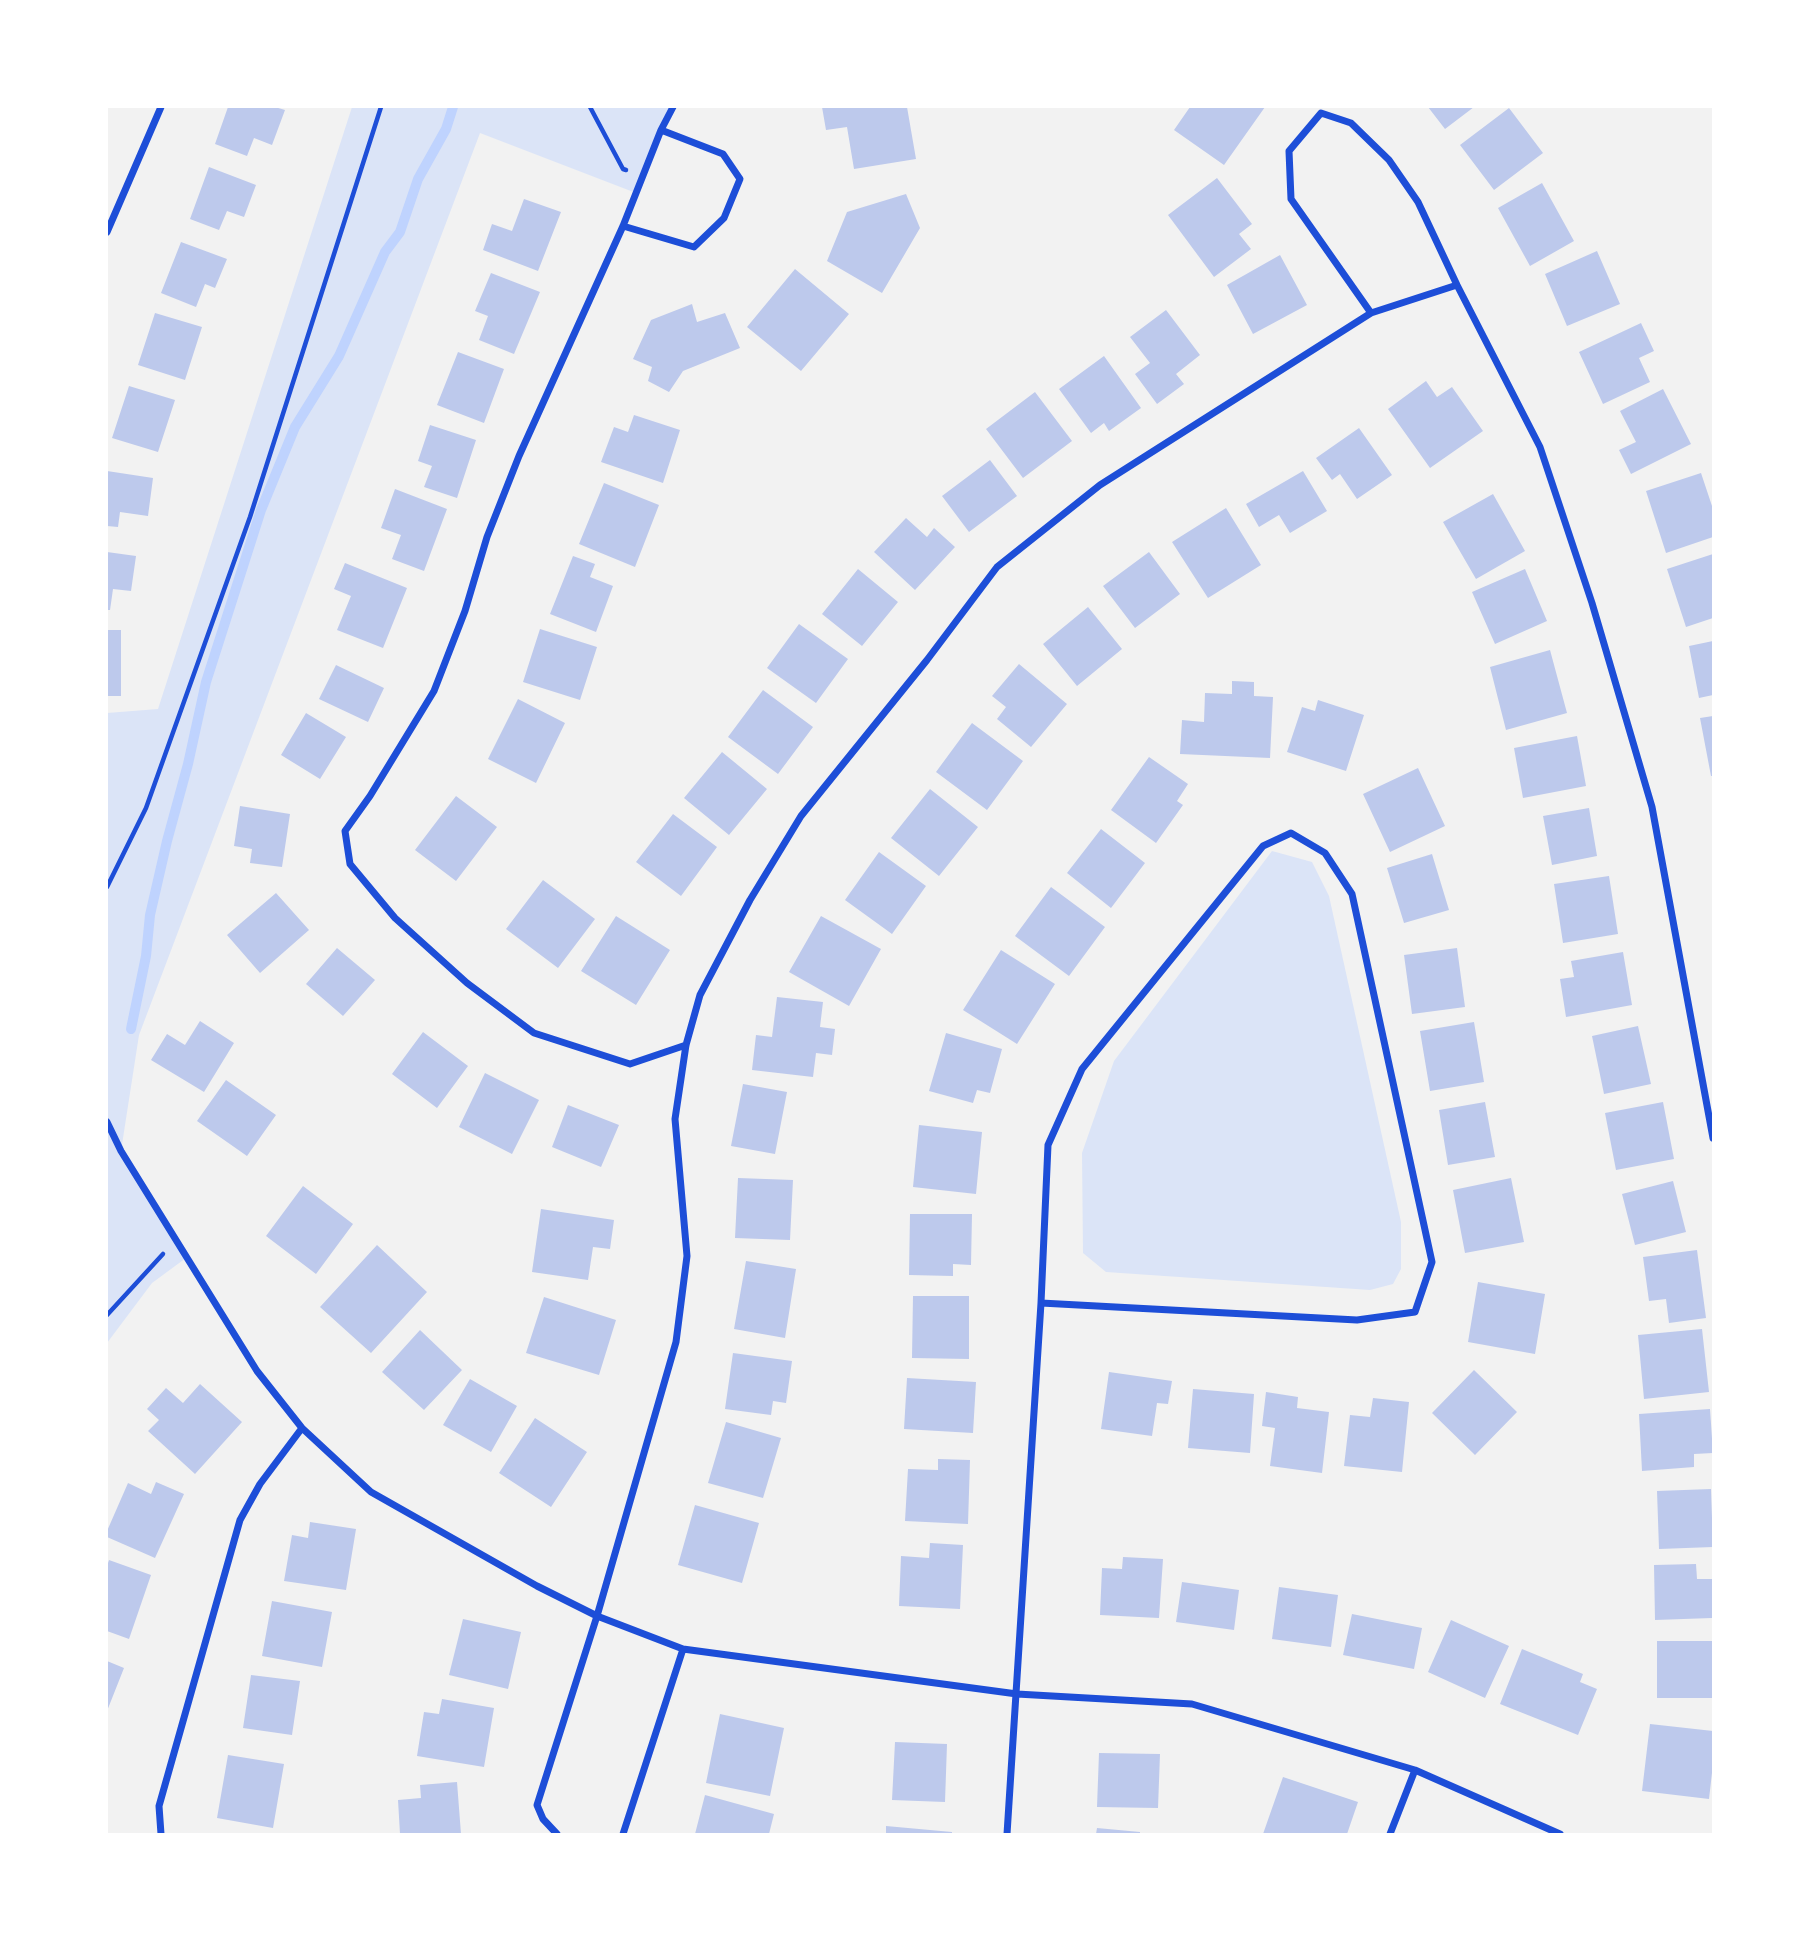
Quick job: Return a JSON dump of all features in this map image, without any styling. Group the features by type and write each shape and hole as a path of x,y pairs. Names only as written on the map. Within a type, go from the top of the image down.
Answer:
{"street":[{"path":"107,232 161,107"},
{"path":"673,107 661,130 623,226 519,456 487,537 465,611 434,691 370,796 345,831 350,864 396,918 467,983 534,1033 630,1063 686,1045"},
{"path":"1371,313 1292,199 1289,151 1321,113 1350,123 1388,160 1418,202 1540,447 1595,616 1652,807 1713,1138"},
{"path":"623,226 695,247 724,218 740,179 723,155 661,130"},
{"path":"557,1834 543,1819 537,1805 597,1616 676,1342 687,1256 675,1119 686,1045 701,995 750,900 801,816 927,660 997,567 1100,485 1371,313 1457,285"},
{"path":"1007,1834 1041,1304 1048,1145 1082,1069 1263,846 1291,833 1325,853 1352,894 1432,1262 1415,1312 1357,1320 1041,1304"},
{"path":"107,1122 121,1151 175,1241 257,1371 302,1428 371,1492 537,1586 597,1616 683,1649 1017,1694 1192,1704 1415,1770 1560,1834"},
{"path":"161,1834 159,1806 240,1520 260,1484 302,1428"},
{"path":"623,1834 683,1649"},
{"path":"1390,1834 1415,1770"}],"path":[{"path":"107,887 146,808 250,517 382,107"},
{"path":"590,107 623,169 643,174"},
{"path":"107,1315 175,1241"}],"shaded area":[{"path":"352,107 673,107 636,193 480,133 139,1035 121,1151 186,1258 152,1283 107,1343 107,713 158,709"},
{"path":"1272,851 1312,862 1329,896 1401,1222 1401,1269 1393,1284 1370,1290 1106,1272 1083,1253 1082,1153 1114,1061"}],"building":[{"path":"228,107 275,107 285,110 272,145 254,138 247,156 215,144"},
{"path":"822,107 907,107 916,159 854,169 847,127 826,130"},
{"path":"1190,107 1265,107 1224,165 1174,130"},
{"path":"1428,107 1474,107 1445,129"},
{"path":"1509,108 1543,153 1494,190 1460,145"},
{"path":"209,167 256,185 244,217 227,211 219,230 190,219"},
{"path":"1217,178 1252,224 1239,234 1251,249 1214,277 1168,215"},
{"path":"1542,183 1574,241 1530,266 1498,208"},
{"path":"906,194 920,228 882,293 827,261 847,212"},
{"path":"524,199 561,212 538,271 483,250 492,224 512,231"},
{"path":"181,242 227,259 215,288 205,284 196,307 161,293"},
{"path":"1597,251 1620,304 1567,326 1545,274"},
{"path":"1280,255 1307,305 1253,334 1227,285"},
{"path":"795,269 849,314 801,371 747,327"},
{"path":"491,273 540,292 514,354 479,340 488,316 475,311"},
{"path":"692,304 697,322 725,313 740,348 683,371 669,392 648,381 652,367 633,359 651,320"},
{"path":"1166,310 1200,355 1176,374 1184,384 1157,404 1135,374 1150,363 1130,337"},
{"path":"155,313 202,327 185,380 138,365"},
{"path":"1641,323 1654,351 1639,358 1650,382 1603,404 1579,352"},
{"path":"458,352 504,369 484,423 437,405"},
{"path":"1104,356 1141,408 1109,431 1104,423 1091,433 1059,389"},
{"path":"1426,381 1437,397 1452,387 1483,431 1430,468 1388,409"},
{"path":"129,386 175,400 158,452 112,438"},
{"path":"1663,389 1691,444 1631,474 1619,450 1636,442 1620,411"},
{"path":"1035,392 1072,441 1023,478 986,429"},
{"path":"634,415 680,430 663,483 601,462 614,427 628,432"},
{"path":"430,425 476,440 457,498 424,487 432,466 418,461"},
{"path":"1359,428 1392,475 1357,499 1340,474 1332,480 1316,458"},
{"path":"990,460 1017,496 969,532 942,496"},
{"path":"107,471 153,478 148,516 120,512 118,527 107,526"},
{"path":"1303,471 1327,511 1290,533 1279,515 1259,527 1246,504"},
{"path":"1701,473 1713,509 1713,537 1666,553 1646,491"},
{"path":"604,483 659,505 635,567 579,544"},
{"path":"395,489 447,509 424,571 392,559 401,535 381,528"},
{"path":"1493,494 1525,551 1476,579 1443,522"},
{"path":"1226,508 1261,565 1208,598 1172,542"},
{"path":"906,518 927,537 934,528 955,547 915,590 874,552"},
{"path":"107,552 136,556 131,591 113,589 110,610 107,610"},
{"path":"1149,552 1180,594 1135,628 1103,586"},
{"path":"1713,554 1713,618 1686,627 1667,569"},
{"path":"573,556 595,564 590,577 613,586 596,632 550,614"},
{"path":"345,563 407,588 383,648 337,630 351,596 334,589"},
{"path":"858,569 898,602 862,646 822,614"},
{"path":"1525,569 1547,621 1495,644 1472,592"},
{"path":"1088,607 1122,649 1077,686 1043,644"},
{"path":"799,624 848,659 816,703 767,668"},
{"path":"540,629 597,647 580,700 523,682"},
{"path":"107,630 121,630 121,696 107,696"},
{"path":"1713,641 1713,695 1699,698 1689,646"},
{"path":"1550,650 1567,713 1506,730 1490,667"},
{"path":"1019,664 1067,704 1031,747 997,719 1006,707 992,696"},
{"path":"336,665 384,688 368,722 319,699"},
{"path":"1232,681 1254,682 1254,696 1273,697 1270,758 1180,754 1182,720 1204,722 1205,693 1232,694"},
{"path":"763,690 813,727 778,774 728,737"},
{"path":"518,699 565,723 536,783 488,759"},
{"path":"1318,700 1364,715 1346,771 1287,752 1302,707 1315,711"},
{"path":"306,713 346,737 320,779 281,755"},
{"path":"1713,716 1713,776 1711,776 1700,718"},
{"path":"972,723 1023,761 987,810 936,772"},
{"path":"1577,736 1586,786 1523,798 1514,748"},
{"path":"722,752 767,789 729,835 684,798"},
{"path":"1149,757 1188,784 1177,801 1183,805 1156,843 1111,810"},
{"path":"1418,768 1445,826 1390,852 1363,794"},
{"path":"930,789 978,827 939,876 891,838"},
{"path":"456,796 497,827 456,881 415,850"},
{"path":"240,806 290,814 282,867 250,863 252,849 234,846"},
{"path":"1589,808 1597,856 1552,865 1543,816"},
{"path":"673,814 717,847 681,896 636,862"},
{"path":"1101,829 1145,863 1111,908 1067,873"},
{"path":"879,852 926,886 892,934 845,900"},
{"path":"1432,854 1449,910 1404,923 1387,868"},
{"path":"1609,876 1618,934 1563,943 1554,884"},
{"path":"543,880 595,919 558,968 506,929"},
{"path":"1051,887 1105,927 1069,976 1015,936"},
{"path":"276,893 309,930 260,973 227,935"},
{"path":"616,916 670,950 636,1005 581,971"},
{"path":"821,916 881,949 849,1006 789,972"},
{"path":"337,948 375,980 343,1016 306,984"},
{"path":"1457,948 1465,1007 1412,1014 1404,955"},
{"path":"1001,950 1055,984 1017,1044 963,1010"},
{"path":"1623,952 1632,1005 1566,1017 1560,979 1574,977 1571,961"},
{"path":"777,997 823,1002 820,1027 835,1029 832,1055 816,1053 813,1077 752,1070 756,1035 772,1037"},
{"path":"200,1021 234,1043 204,1092 151,1060 167,1034 185,1045"},
{"path":"1474,1022 1484,1082 1430,1091 1420,1031"},
{"path":"1638,1026 1651,1084 1604,1094 1592,1036"},
{"path":"423,1032 468,1066 437,1108 392,1074"},
{"path":"946,1033 1002,1049 990,1093 977,1090 973,1103 929,1091"},
{"path":"485,1073 539,1100 512,1154 459,1127"},
{"path":"226,1080 276,1115 247,1156 197,1121"},
{"path":"743,1084 787,1092 775,1154 731,1146"},
{"path":"1485,1102 1495,1157 1448,1165 1439,1110"},
{"path":"1663,1102 1674,1159 1616,1170 1605,1113"},
{"path":"568,1105 619,1125 601,1167 552,1147"},
{"path":"919,1125 982,1132 976,1194 913,1187"},
{"path":"738,1178 793,1180 790,1240 735,1238"},
{"path":"1511,1178 1524,1242 1465,1253 1453,1190"},
{"path":"1673,1181 1686,1232 1635,1245 1622,1194"},
{"path":"303,1186 353,1224 316,1274 266,1236"},
{"path":"541,1209 614,1220 610,1249 593,1247 588,1280 532,1272"},
{"path":"910,1214 972,1214 971,1265 953,1264 953,1276 909,1275"},
{"path":"377,1245 427,1292 371,1353 320,1307"},
{"path":"1697,1250 1706,1318 1669,1323 1666,1299 1649,1301 1643,1257"},
{"path":"746,1261 796,1269 785,1338 734,1329"},
{"path":"1478,1282 1545,1294 1535,1354 1468,1342"},
{"path":"913,1296 969,1296 969,1359 912,1358"},
{"path":"544,1297 616,1320 599,1375 526,1353"},
{"path":"1702,1329 1709,1392 1644,1399 1638,1335"},
{"path":"420,1330 462,1370 424,1410 382,1372"},
{"path":"733,1353 792,1361 786,1403 773,1401 771,1415 725,1409"},
{"path":"1474,1370 1517,1412 1475,1455 1432,1413"},
{"path":"1109,1372 1172,1381 1168,1404 1157,1403 1152,1436 1101,1429"},
{"path":"907,1378 976,1382 973,1433 904,1429"},
{"path":"470,1379 517,1406 491,1452 443,1425"},
{"path":"200,1384 242,1422 195,1474 148,1431 159,1420 147,1409 166,1388 183,1403"},
{"path":"1193,1389 1254,1394 1250,1453 1188,1448"},
{"path":"1266,1392 1298,1397 1297,1408 1329,1412 1322,1473 1270,1466 1275,1428 1262,1426"},
{"path":"1373,1398 1409,1402 1402,1472 1344,1466 1350,1415 1370,1417"},
{"path":"1710,1409 1713,1453 1694,1454 1694,1467 1642,1471 1639,1414"},
{"path":"535,1418 587,1452 551,1507 499,1473"},
{"path":"726,1422 781,1438 763,1498 708,1483"},
{"path":"938,1459 970,1460 968,1524 905,1521 908,1469 938,1470"},
{"path":"156,1482 184,1494 155,1558 107,1537 107,1531 128,1483 151,1494"},
{"path":"1711,1489 1713,1547 1659,1549 1657,1491"},
{"path":"695,1505 759,1523 742,1583 678,1565"},
{"path":"310,1522 356,1529 346,1590 284,1581 292,1535 308,1538"},
{"path":"930,1543 963,1545 960,1609 899,1606 901,1556 929,1558"},
{"path":"1123,1557 1163,1559 1159,1618 1100,1615 1102,1568 1122,1569"},
{"path":"109,1560 151,1575 129,1639 107,1631"},
{"path":"1696,1564 1697,1579 1712,1579 1712,1618 1655,1620 1654,1565"},
{"path":"1182,1582 1239,1590 1234,1630 1176,1622"},
{"path":"1279,1587 1338,1595 1331,1647 1272,1639"},
{"path":"272,1601 332,1612 322,1667 262,1656"},
{"path":"1352,1614 1422,1628 1414,1669 1343,1655"},
{"path":"463,1619 521,1632 508,1689 449,1675"},
{"path":"1451,1620 1509,1646 1485,1698 1428,1672"},
{"path":"1657,1641 1713,1641 1713,1698 1657,1698"},
{"path":"1522,1649 1583,1674 1580,1682 1597,1689 1578,1735 1500,1704"},
{"path":"107,1661 124,1668 107,1711"},
{"path":"251,1675 300,1681 292,1735 243,1728"},
{"path":"442,1699 494,1708 484,1767 417,1756 424,1712 439,1714"},
{"path":"720,1714 784,1728 770,1796 706,1783"},
{"path":"1650,1724 1713,1731 1709,1799 1642,1791"},
{"path":"895,1742 947,1744 945,1802 892,1800"},
{"path":"1099,1753 1160,1754 1158,1808 1097,1807"},
{"path":"228,1755 284,1764 273,1828 217,1818"},
{"path":"1283,1777 1358,1802 1347,1834 1263,1834"},
{"path":"457,1782 461,1834 400,1834 398,1800 421,1798 420,1785"},
{"path":"705,1795 774,1814 769,1834 695,1834"},
{"path":"886,1826 952,1832 952,1834 886,1834"},
{"path":"1097,1828 1140,1832 1140,1834 1096,1834"}],"waterway":[{"path":"131,1029 146,956 150,915 206,682 261,510 295,427 339,356 385,252 400,232 418,179 446,129 453,107"}]}
